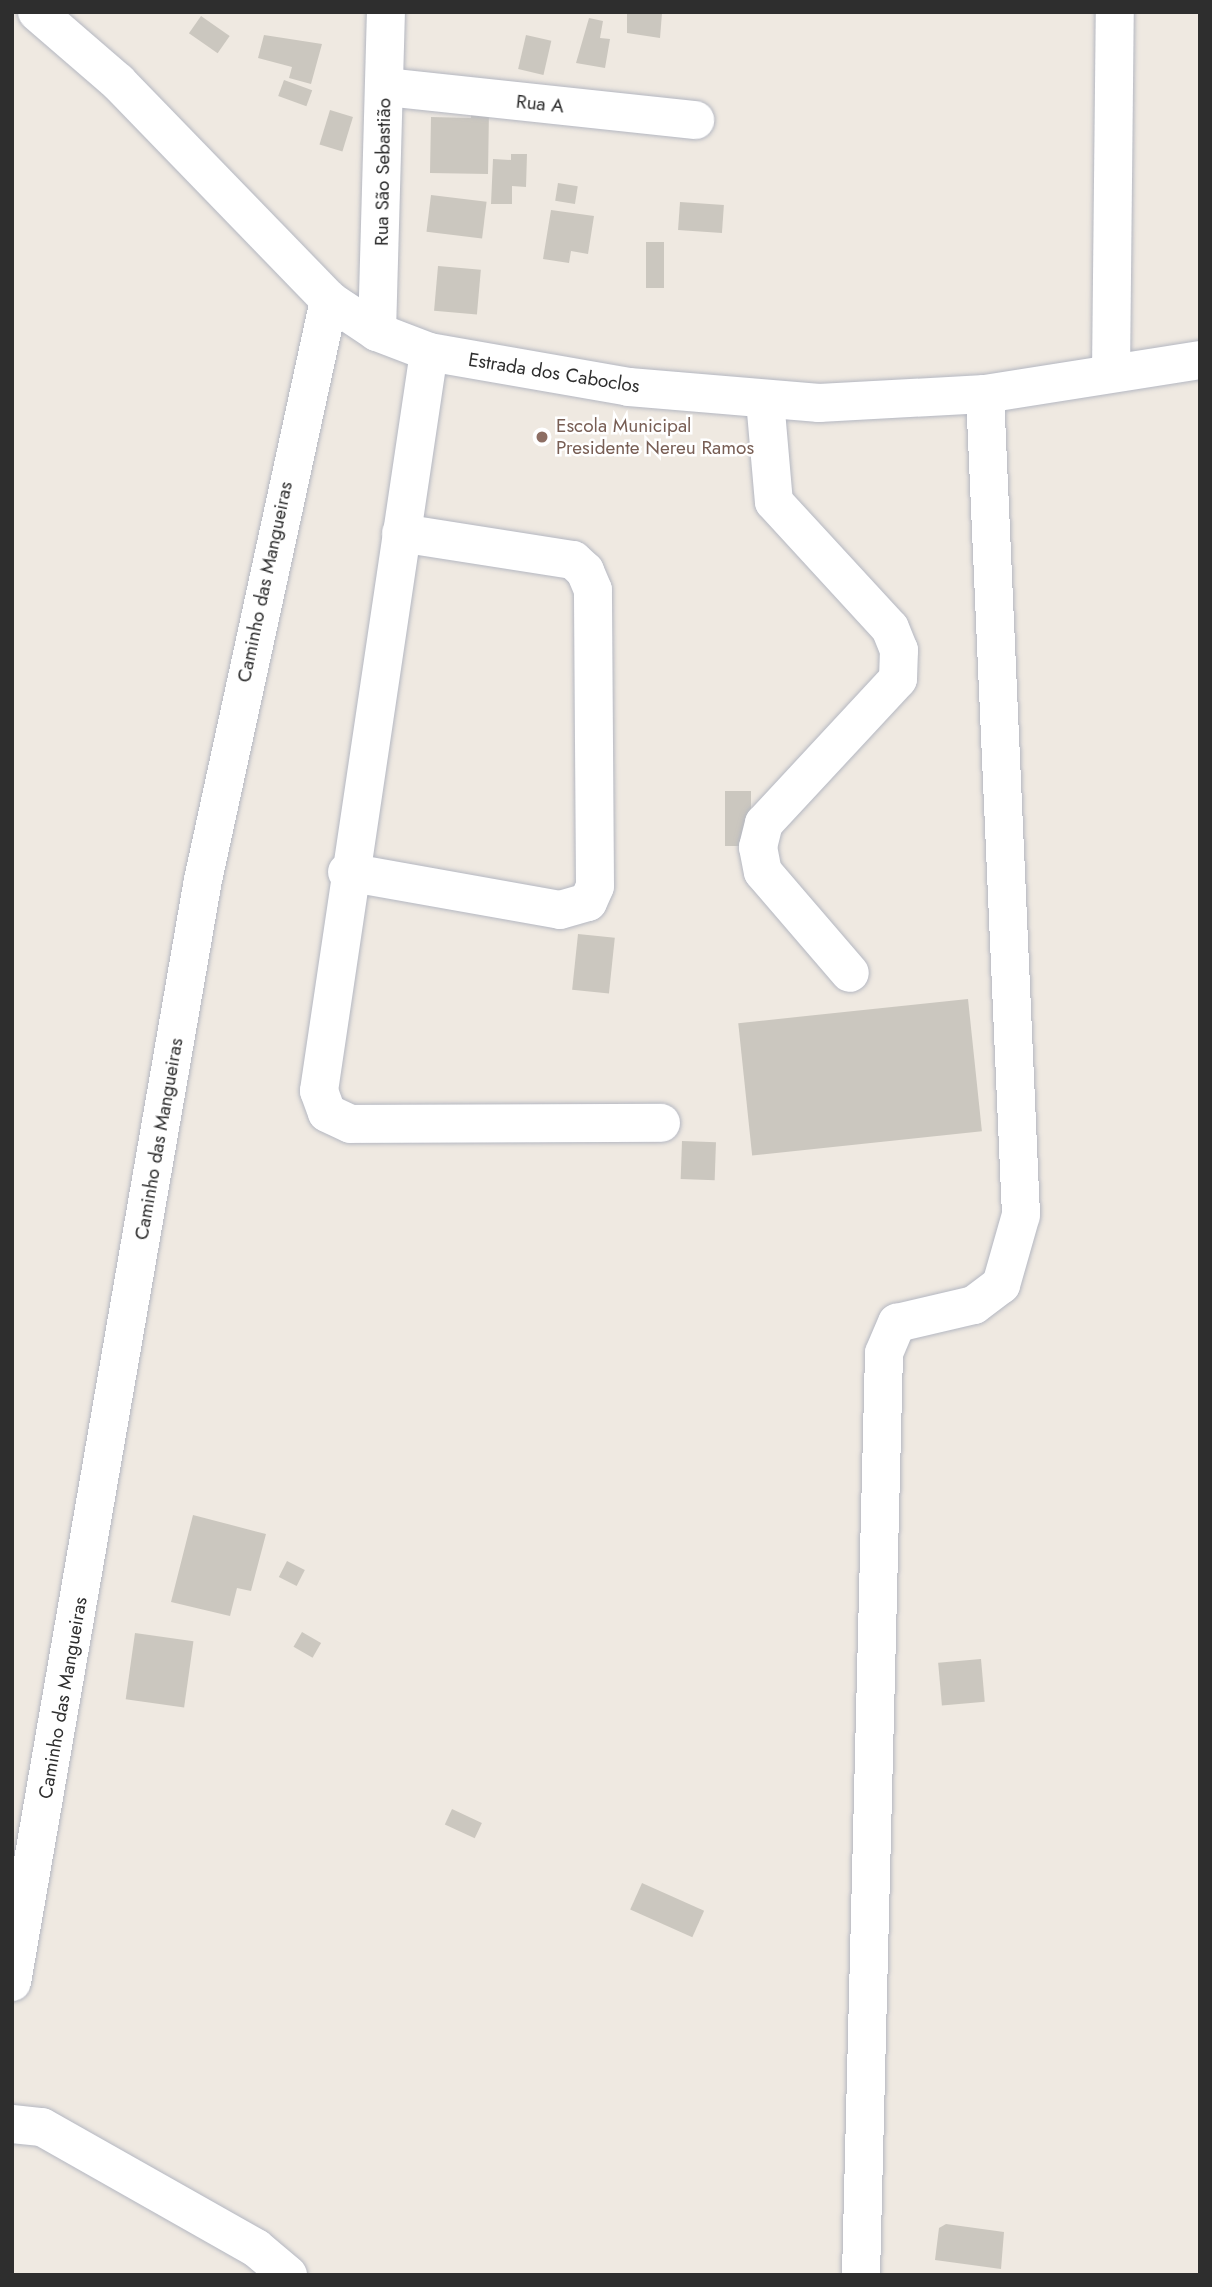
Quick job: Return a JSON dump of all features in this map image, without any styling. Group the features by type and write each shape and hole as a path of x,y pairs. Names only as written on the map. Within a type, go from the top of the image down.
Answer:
{"street":[{"name":"Estrada dos Caboclos","path":"37,12 118,82 329,300 377,332 429,352 629,387 765,400 985,394 1200,360"},
{"name":"Rua São Sebastião","path":"377,332 386,12"},
{"path":"1111,372 1115,12"},
{"name":"Rua A","path":"385,87 695,120"},
{"name":"Caminho das Mangueiras","path":"12,1982 202,880 329,300"},
{"path":"429,352 347,872 319,1091 327,1113 351,1124 661,1123"},
{"path":"861,2275 884,1353 897,1323 974,1306 1000,1285 1021,1215 985,394"},
{"path":"765,400 774,502 890,628 899,650 898,680 764,823 758,847 763,872 850,973"},
{"path":"347,872 560,910 588,902 595,886 593,590 585,571 573,560 401,533"},
{"path":"12,2124 42,2127 255,2262 288,2275"}],"building":[{"path":"627,12 662,13 660,38 627,33"},
{"path":"201,16 230,36 218,53 189,33"},
{"path":"589,18 603,21 600,38 610,39 605,68 576,63"},
{"path":"264,35 322,44 311,84 289,78 292,67 258,58"},
{"path":"526,35 551,41 543,75 518,69"},
{"path":"284,80 312,90 306,106 278,96"},
{"path":"471,109 489,110 488,174 430,173 431,117 471,118"},
{"path":"330,110 353,117 342,151 319,144"},
{"path":"511,154 527,154 526,187 512,186 512,204 491,204 493,159 511,160"},
{"path":"558,183 578,186 575,204 555,201"},
{"path":"431,195 487,202 482,239 426,232"},
{"path":"680,202 724,205 722,233 678,230"},
{"path":"551,210 594,216 588,254 571,251 569,263 543,259"},
{"path":"646,242 664,242 664,288 646,288"},
{"path":"438,266 481,270 477,315 434,311"},
{"path":"725,791 751,791 751,846 725,846"},
{"path":"578,934 615,938 609,994 572,990"},
{"path":"968,999 982,1131 752,1155 738,1023"},
{"path":"682,1141 716,1142 715,1180 681,1179"},
{"path":"193,1515 266,1534 251,1591 237,1588 230,1616 171,1602"},
{"path":"287,1561 305,1570 297,1586 279,1577"},
{"path":"302,1632 321,1643 313,1658 294,1647"},
{"path":"135,1633 193,1641 184,1708 126,1699"},
{"path":"981,1659 985,1702 942,1706 938,1663"},
{"path":"452,1809 482,1823 475,1838 445,1824"},
{"path":"642,1883 704,1911 692,1937 630,1909"},
{"path":"946,2224 1004,2232 1001,2269 935,2260 939,2228"}],"place":[{"name":"Escola Municipal Presidente Nereu Ramos","path":"542,437"}]}
